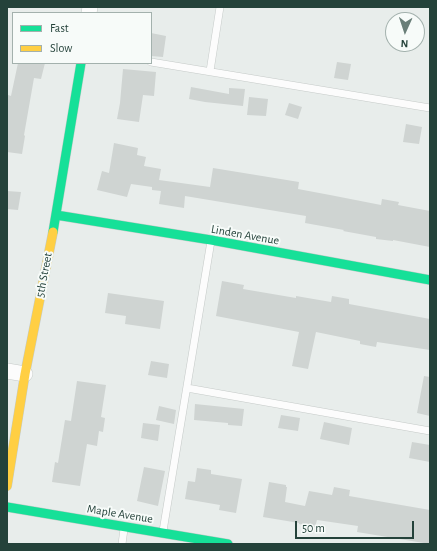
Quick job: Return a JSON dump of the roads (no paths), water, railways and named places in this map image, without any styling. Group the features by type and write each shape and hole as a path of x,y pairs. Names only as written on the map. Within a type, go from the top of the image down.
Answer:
{"street":[{"name":"5th Street","path":"7,486 25,374 56,215 81,64"},
{"name":"Linden Avenue","path":"56,215 211,240 430,280"},
{"path":"7,371 25,374"},
{"name":"Maple Avenue","path":"7,507 228,544"}],"lane":[{"path":"210,71 220,7"},
{"path":"152,62 430,108"},
{"path":"162,533 211,240"},
{"path":"186,388 430,431"},
{"path":"122,544 124,527"}]}
